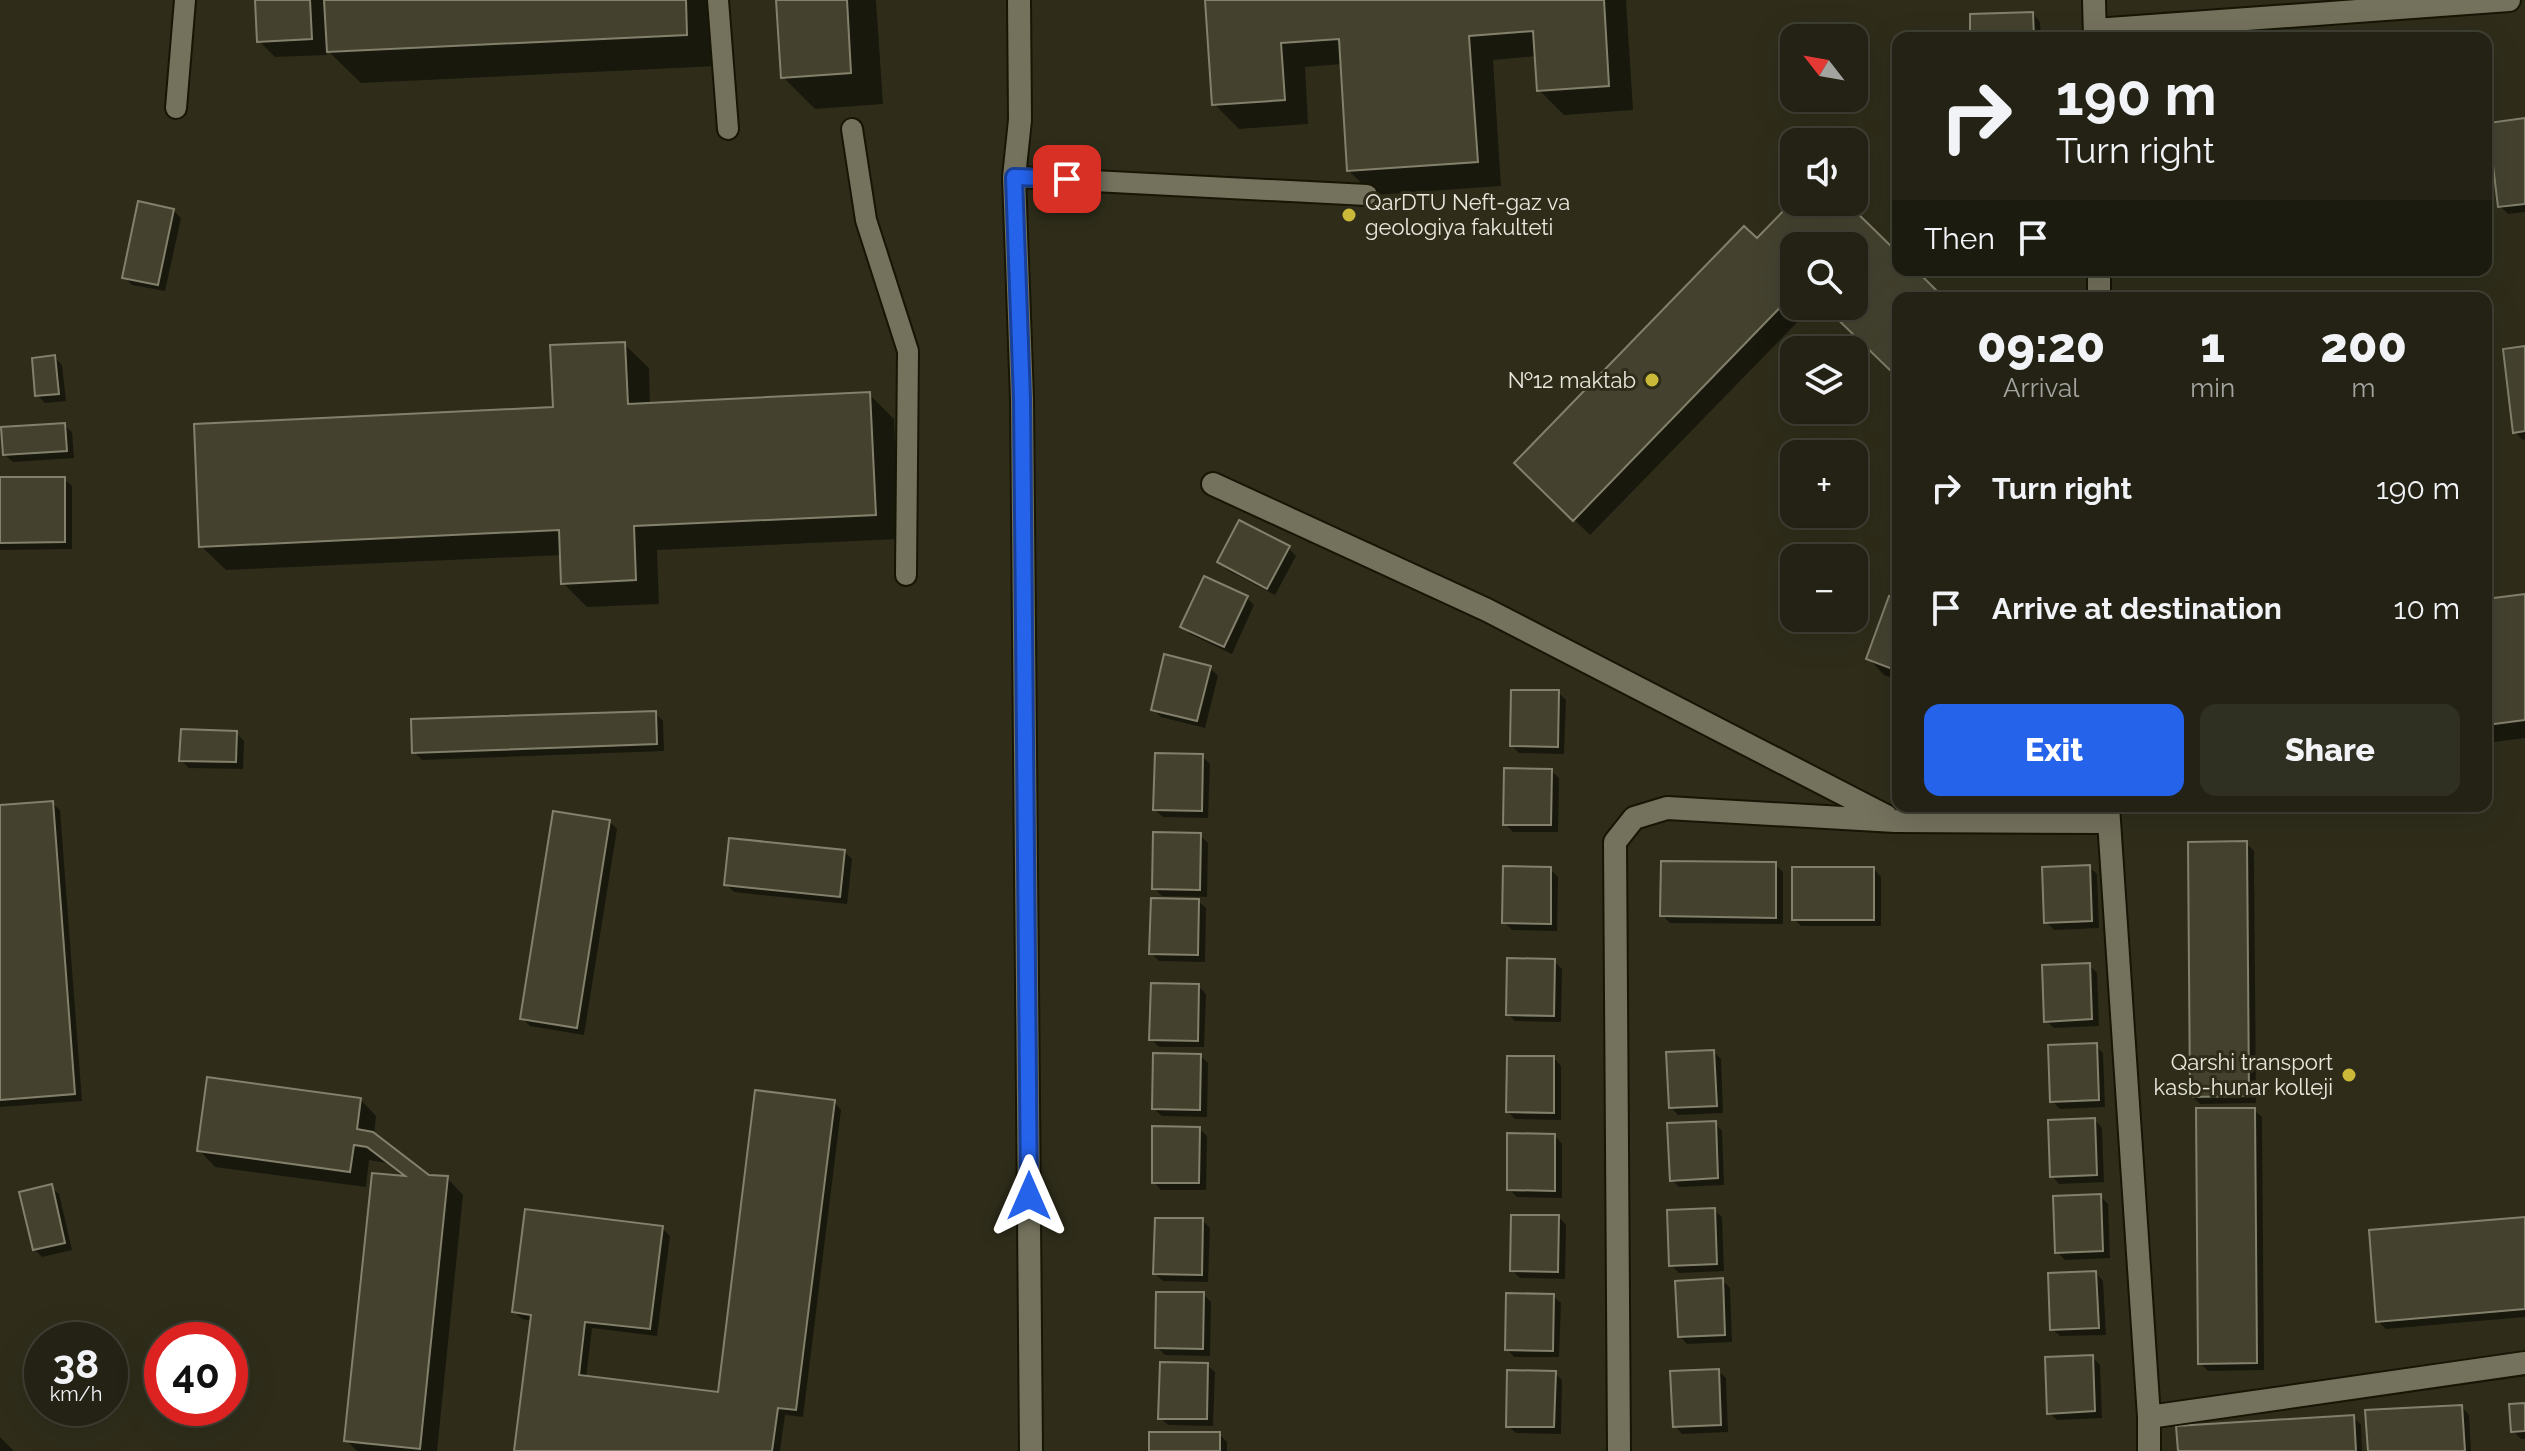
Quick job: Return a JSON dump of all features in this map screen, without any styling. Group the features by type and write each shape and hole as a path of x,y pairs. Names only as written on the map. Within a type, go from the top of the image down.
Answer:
{"street":[{"path":"1019,0 1020,120 1014,177 1022,399 1031,1451"},
{"path":"2094,0 2095,32"},
{"path":"2119,32 2509,0"},
{"path":"1213,484 1487,610 1895,821"},
{"path":"1619,1451 1615,842 1634,818 1667,808 1895,821 2108,814 2149,1451"},
{"path":"2149,1417 2525,1363"}],"lane":[{"path":"176,108 185,0"},
{"path":"718,0 728,129"},
{"path":"852,129 866,220 908,351 906,575"},
{"path":"1014,177 1367,195"}],"building":[{"path":"255,0 310,0 312,39 257,42"},
{"path":"324,0 686,0 687,35 327,52"},
{"path":"776,0 847,0 851,73 781,78"},
{"path":"1205,0 1604,0 1609,86 1537,91 1533,31 1469,36 1478,162 1347,171 1339,39 1281,43 1285,100 1212,105"},
{"path":"2033,12 2034,32 1970,32 1970,14"},
{"path":"2525,118 2525,204 2498,207 2492,157 2492,122"},
{"path":"138,201 174,209 158,285 122,278"},
{"path":"1780,214 1860,216 1892,247 1892,276 1922,276 1938,292 1892,292 1892,372 1868,349 1868,336 1855,336 1838,320 1868,320 1868,232 1780,232 1780,307 1573,521 1514,463 1744,226 1757,238"},
{"path":"625,342 628,404 870,392 876,515 634,526 636,580 561,584 559,530 199,547 194,424 553,407 550,345"},
{"path":"2525,346 2525,431 2513,433 2503,349"},
{"path":"55,355 59,394 35,396 32,358"},
{"path":"65,423 67,451 3,455 1,427"},
{"path":"0,477 65,477 65,542 0,543"},
{"path":"1239,520 1290,546 1267,589 1217,562"},
{"path":"1204,576 1248,596 1224,647 1180,627"},
{"path":"2525,594 2525,720 2492,724 2492,598"},
{"path":"1889,596 1892,597 1892,669 1866,659"},
{"path":"1164,654 1211,666 1197,721 1151,710"},
{"path":"1511,690 1559,690 1558,747 1510,746"},
{"path":"656,711 657,744 412,753 411,719"},
{"path":"181,729 237,731 236,762 179,761"},
{"path":"1155,753 1203,754 1202,811 1153,810"},
{"path":"1504,768 1552,769 1551,825 1503,825"},
{"path":"53,801 75,1094 0,1100 0,805"},
{"path":"553,811 610,820 577,1028 520,1019"},
{"path":"1153,832 1201,833 1200,890 1152,889"},
{"path":"729,838 845,850 840,897 724,885"},
{"path":"2247,841 2249,1096 2190,1097 2188,842"},
{"path":"1661,861 1776,862 1776,918 1660,916"},
{"path":"2090,865 2092,921 2044,923 2042,867"},
{"path":"1503,866 1551,867 1551,924 1502,923"},
{"path":"1792,867 1874,867 1874,920 1792,920"},
{"path":"1151,898 1199,899 1198,955 1149,954"},
{"path":"1507,958 1555,959 1554,1016 1506,1015"},
{"path":"2090,963 2092,1019 2044,1022 2042,965"},
{"path":"1151,983 1199,984 1198,1041 1149,1040"},
{"path":"2097,1043 2099,1100 2050,1102 2048,1045"},
{"path":"1714,1050 1717,1106 1669,1108 1666,1052"},
{"path":"1153,1053 1201,1054 1200,1110 1152,1109"},
{"path":"1507,1056 1554,1056 1554,1113 1506,1112"},
{"path":"207,1077 361,1098 357,1129 373,1132 429,1175 448,1176 420,1449 344,1441 372,1173 405,1176 367,1147 354,1145 350,1172 197,1151"},
{"path":"755,1090 835,1100 796,1410 778,1408 772,1451 514,1451 531,1315 512,1312 525,1209 663,1226 650,1329 585,1322 579,1375 718,1392"},
{"path":"2196,1108 2255,1108 2257,1363 2198,1364"},
{"path":"2095,1118 2097,1175 2050,1177 2048,1120"},
{"path":"1716,1121 1718,1178 1670,1181 1667,1123"},
{"path":"1152,1126 1200,1127 1199,1183 1152,1183"},
{"path":"1507,1133 1555,1134 1555,1191 1507,1190"},
{"path":"52,1184 65,1243 33,1250 19,1192"},
{"path":"2101,1194 2103,1251 2055,1253 2053,1196"},
{"path":"1715,1208 1717,1264 1669,1266 1667,1210"},
{"path":"1511,1215 1559,1215 1558,1272 1510,1271"},
{"path":"2525,1217 2525,1309 2376,1322 2369,1230"},
{"path":"1155,1218 1203,1218 1202,1275 1153,1274"},
{"path":"2096,1271 2099,1328 2050,1330 2048,1273"},
{"path":"1723,1278 1725,1335 1678,1337 1675,1281"},
{"path":"1156,1292 1204,1292 1203,1349 1155,1348"},
{"path":"1506,1293 1554,1294 1553,1351 1505,1350"},
{"path":"2093,1355 2095,1411 2047,1414 2045,1357"},
{"path":"1160,1362 1208,1363 1207,1419 1158,1419"},
{"path":"1719,1369 1721,1425 1673,1427 1670,1371"},
{"path":"1507,1370 1556,1371 1554,1427 1506,1427"},
{"path":"2525,1403 2525,1431 2511,1432 2509,1404"},
{"path":"2462,1405 2465,1451 2368,1451 2365,1410"},
{"path":"2354,1415 2356,1451 2178,1451 2176,1426"},
{"path":"1149,1432 1220,1432 1220,1451 1149,1451"}],"place":[{"name":"QarDTU Neft-gaz va geologiya fakulteti","path":"1349,215"},
{"name":"№12 maktab","path":"1652,380"},
{"name":"Qarshi transport kasb-hunar kolleji","path":"2349,1075"}],"route":[{"path":"1029,1196 1022,399 1014,177 1067,179"}]}
